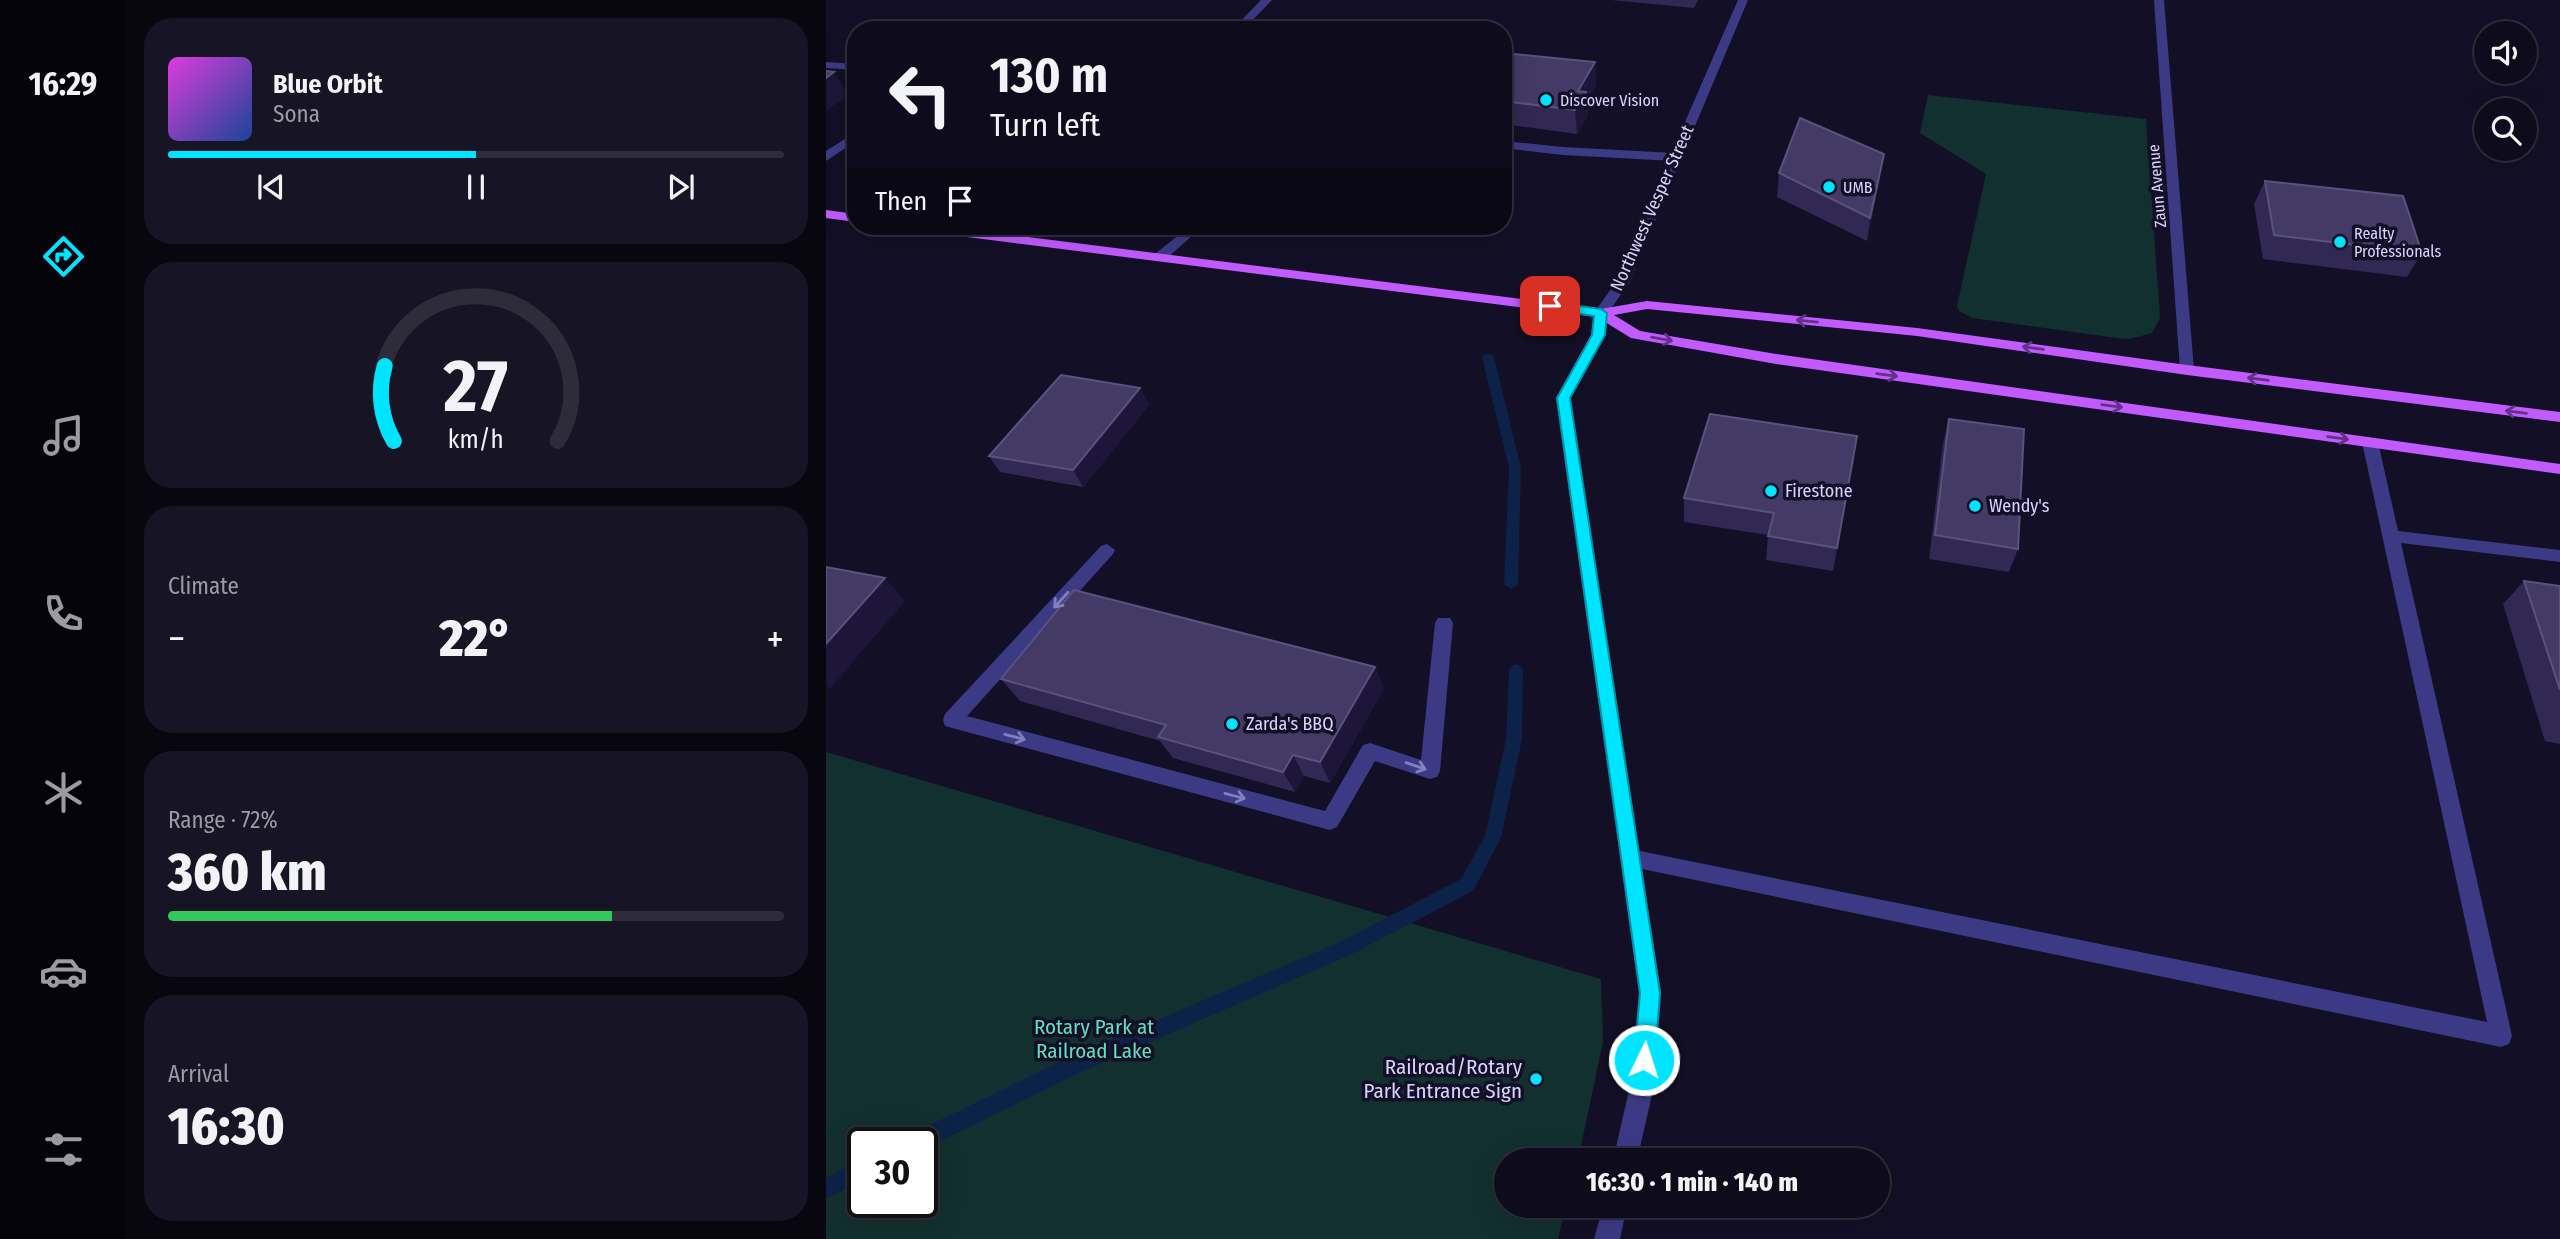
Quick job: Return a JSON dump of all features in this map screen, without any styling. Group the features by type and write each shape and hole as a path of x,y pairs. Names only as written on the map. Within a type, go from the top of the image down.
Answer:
{"main road":[{"path":"826,214 847,217"},
{"path":"981,235 1601,313 1647,305 1917,331 2187,370 2560,417"},
{"path":"1601,313 1636,335 1776,359 2560,469"}],"street":[{"path":"1246,21 1267,0"},
{"name":"Northwest Vesper Street","path":"1628,1148 1643,1082 1650,993 1563,398 1598,335 1601,313 1619,289 1743,0"},
{"name":"Zaun Avenue","path":"2159,0 2187,370"},
{"path":"826,65 847,66"},
{"path":"826,157 847,142"},
{"path":"1512,145 1563,151 1674,157"},
{"path":"1019,240 1024,235"},
{"path":"1160,257 1186,235"},
{"path":"1630,858 2501,1036 2370,442"},
{"path":"2390,536 2560,556"},
{"path":"1107,550 952,720 1330,821 1370,751 1430,771 1444,623"},
{"path":"1607,1239 1612,1218"}],"green space":[{"path":"1928,95 2146,119 2160,318 2152,333 2130,339 2117,338 1972,318 1959,311 1957,306 1986,174 1920,133"},
{"name":"Rotary Park at Railroad Lake","path":"826,752 1601,979 1603,1042 1581,1148 1494,1148 1494,1218 1563,1218 1558,1239 826,1239"}],"building":[{"path":"1512,54 1595,62 1578,91 1586,92 1575,110 1512,102"},
{"name":"UMB","path":"1800,118 1884,154 1870,218 1779,173"},
{"path":"2265,181 2403,196 2422,253 2274,235"},
{"path":"1061,375 1140,388 1073,470 989,456"},
{"name":"Firestone","path":"1710,414 1857,436 1837,548 1768,536 1774,513 1684,498"},
{"name":"Wendy's","path":"1949,419 2024,429 2018,549 1935,535"},
{"path":"826,567 885,578 826,644"},
{"path":"2524,581 2560,586 2560,690"},
{"name":"Zarda's BBQ","path":"1074,590 1375,667 1320,762 1293,755 1283,772 1158,737 1166,725 1001,679"}],"waterway":[{"path":"1488,357 1515,468 1511,584"},
{"path":"938,1132 1072,1066 1344,949 1467,885 1493,838 1514,739 1516,670"},
{"path":"826,1189 847,1177"}],"place":[{"name":"Discover Vision","path":"1546,100"},
{"name":"UMB","path":"1829,187"},
{"name":"Realty Professionals","path":"2340,242"},
{"name":"Firestone","path":"1771,491"},
{"name":"Wendy's","path":"1975,506"},
{"name":"Zarda's BBQ","path":"1232,724"},
{"name":"Railroad/Rotary Park Entrance Sign","path":"1536,1079"}],"route":[{"path":"1550,306 1601,313 1598,335 1563,398 1650,993 1644,1060"}]}
